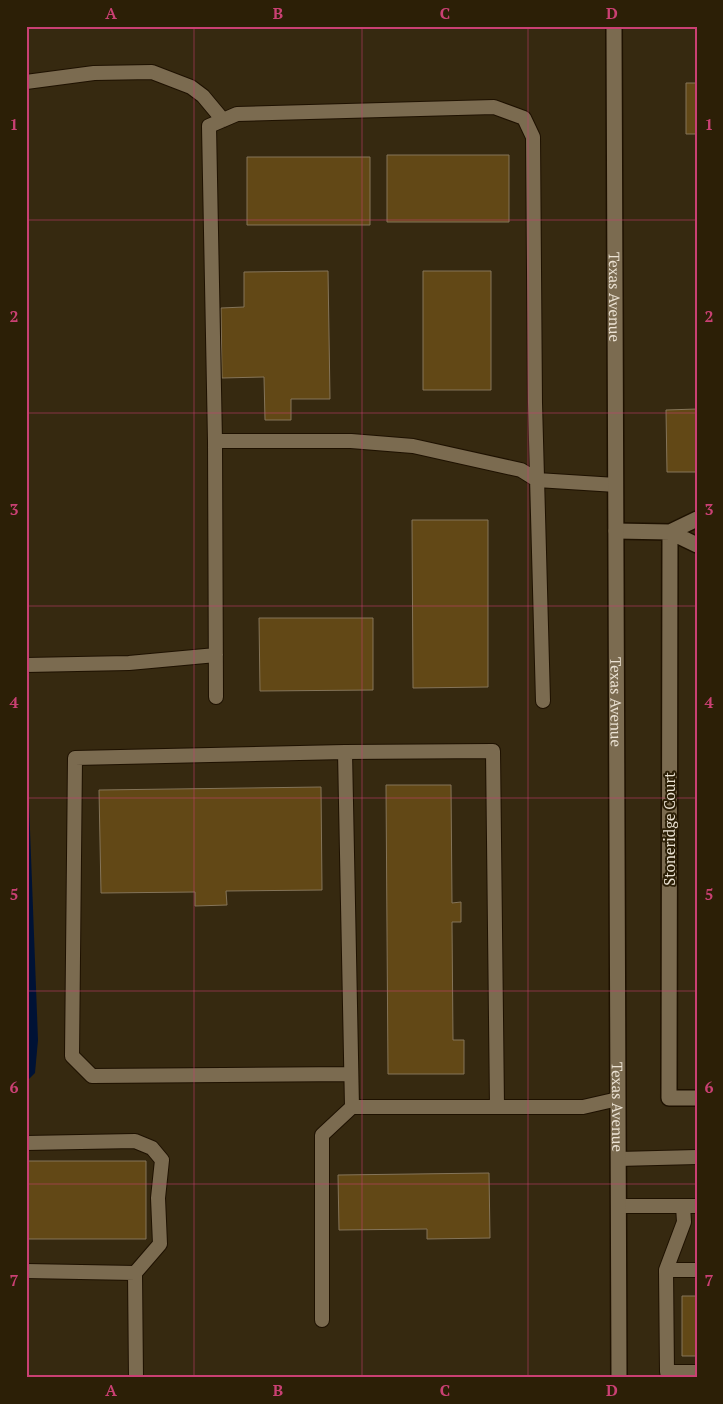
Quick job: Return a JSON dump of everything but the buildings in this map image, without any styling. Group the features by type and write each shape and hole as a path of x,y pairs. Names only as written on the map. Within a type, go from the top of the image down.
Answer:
{"street":[{"name":"Texas Avenue","path":"614,26 619,1378"},
{"path":"670,532 697,519"},
{"path":"616,530 670,532 697,546"},
{"name":"Stoneridge Court","path":"670,532 669,1098 697,1098"}],"lane":[{"path":"26,82 94,73 152,72 191,87 203,96 223,120"},
{"path":"216,697 215,441 209,126 237,114 494,107 524,118 533,137 534,393 543,701"},
{"path":"215,441 351,441 413,446 521,470 537,480 616,485"},
{"path":"26,665 129,663 216,655"},
{"path":"351,1074 92,1076 72,1056 75,758 492,751 497,1107"},
{"path":"345,752 352,1107"},
{"path":"322,1320 322,1135 352,1107 583,1107 618,1099"},
{"path":"26,1143 135,1141 152,1148 162,1160 158,1198 160,1244 135,1273 136,1378"},
{"path":"618,1159 697,1157"},
{"path":"619,1206 690,1206 666,1270 667,1372 697,1372"},
{"path":"666,1270 697,1270"},
{"path":"26,1271 135,1273"}],"water":[{"path":"26,784 29,803 38,1040 35,1073 26,1082"}]}
